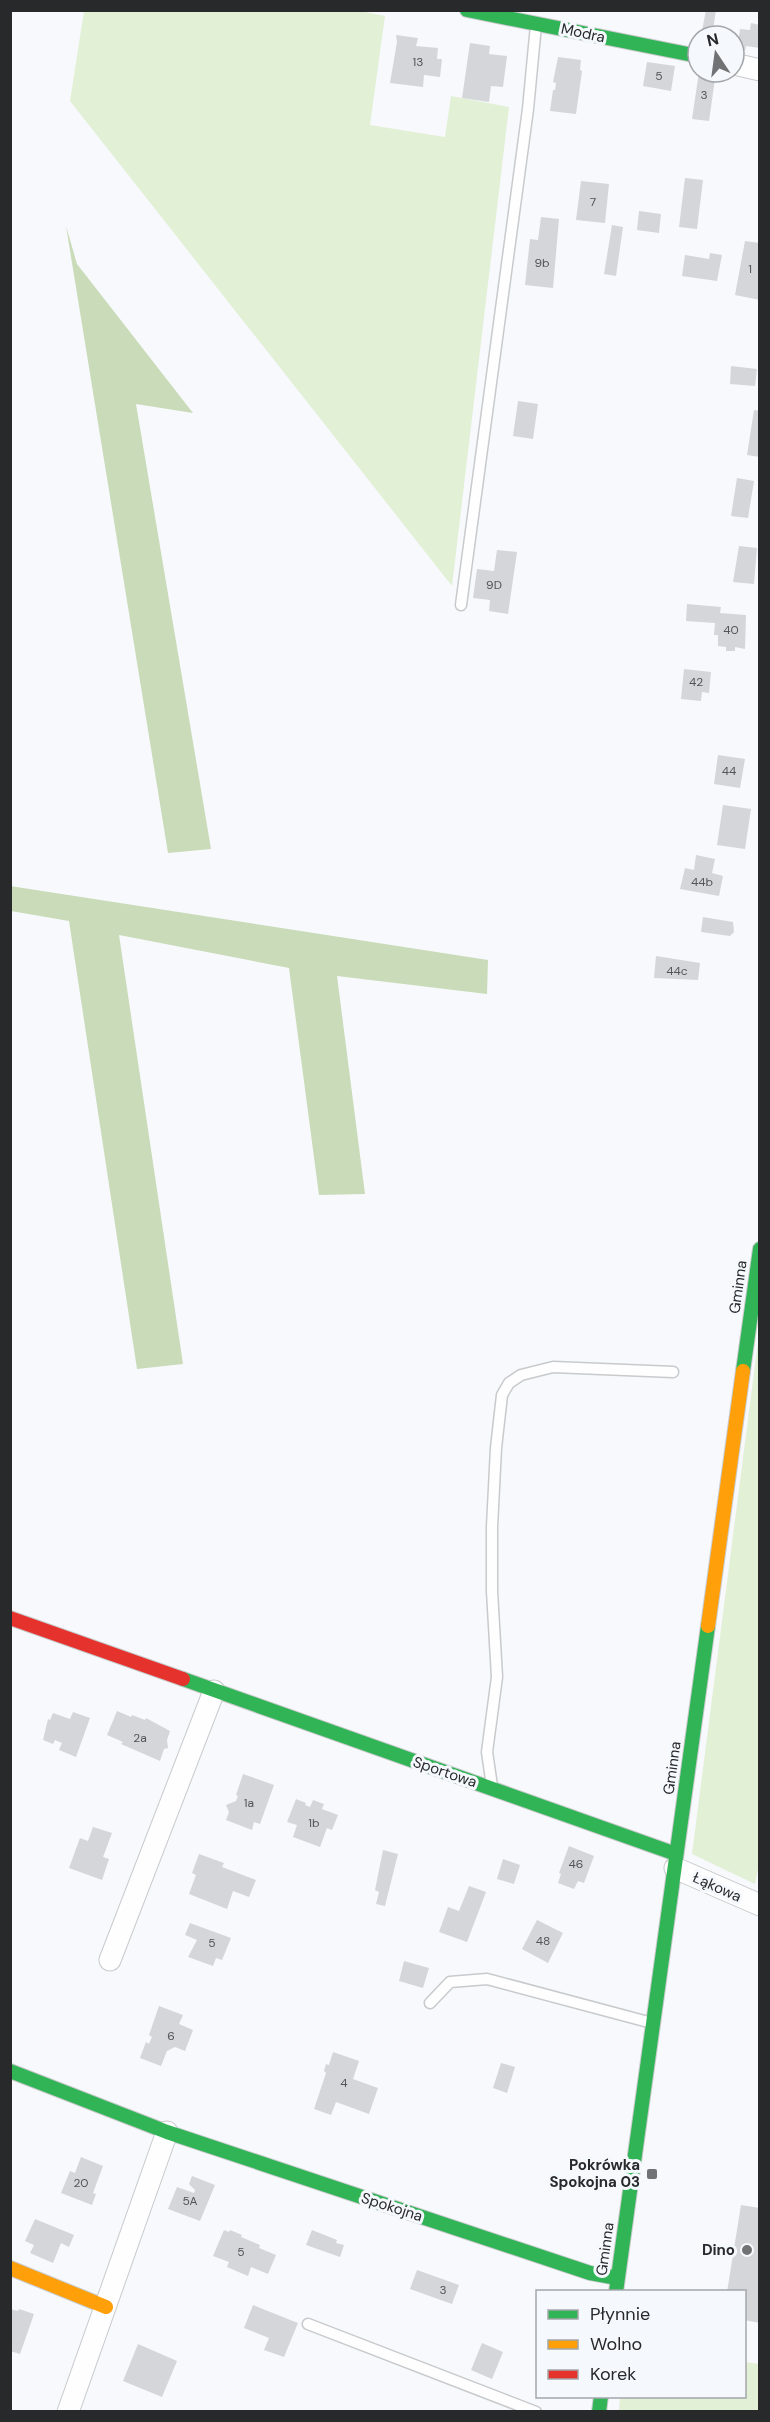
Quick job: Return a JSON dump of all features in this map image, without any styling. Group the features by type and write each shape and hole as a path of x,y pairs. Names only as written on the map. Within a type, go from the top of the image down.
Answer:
{"street":[{"name":"Modra","path":"467,10 686,54"},
{"name":"Gminna","path":"617,2285 759,1249"},
{"name":"Sportowa","path":"10,1618 493,1789 676,1861"},
{"path":"110,1960 214,1691"},
{"name":"Łąkowa","path":"676,1861 759,1905"},
{"name":"Spokojna","path":"10,2071 167,2132 579,2269 617,2285"},
{"path":"68,2412 167,2132"},
{"path":"10,2268 106,2307"}],"lane":[{"path":"461,605 528,109 536,23"},
{"path":"493,1789 487,1752 497,1677 492,1591 492,1527 496,1438 502,1395 509,1383 521,1375 553,1367 673,1372"},
{"path":"430,2003 450,1982 487,1979 652,2023"},
{"path":"308,2324 536,2412"}],"green space":[{"path":"355,10 385,16 370,125 445,137 451,96 509,107 452,586 70,101 84,11"},
{"path":"66,226 77,264 193,413 136,404 211,849 168,853"},
{"path":"10,886 488,960 487,994 337,976 365,1194 319,1195 289,968 119,935 183,1364 137,1369 69,921 11,911"},
{"path":"759,1334 760,1859 755,1884 692,1854"},
{"path":"746,2362 759,2364 759,2411 619,2411 620,2398 746,2398"}],"building":[{"path":"706,10 716,10 714,24 703,24"},
{"path":"751,23 760,25 760,48 746,46 746,30 750,30"},
{"path":"396,35 418,38 416,46 438,48 437,59 442,59 440,77 424,75 423,87 390,83 397,42"},
{"path":"470,43 490,46 489,54 507,56 503,87 491,86 489,102 462,98"},
{"path":"558,57 581,60 580,70 582,71 576,114 550,111 553,90 555,90 556,83 553,82"},
{"path":"647,62 675,66 671,91 643,86"},
{"path":"697,84 714,84 709,121 692,119"},
{"path":"685,178 703,180 697,229 679,227"},
{"path":"581,181 609,184 605,223 576,220"},
{"path":"639,211 661,214 659,233 637,230"},
{"path":"541,217 559,219 553,288 525,285 530,239 538,240"},
{"path":"612,225 623,227 616,276 604,274"},
{"path":"745,241 760,243 760,300 735,295"},
{"path":"710,253 722,255 717,281 682,276 685,255 709,259"},
{"path":"731,366 757,369 755,386 730,384"},
{"path":"518,401 538,404 533,439 513,436"},
{"path":"754,410 760,411 760,457 747,455"},
{"path":"737,478 754,481 748,518 731,516"},
{"path":"739,546 757,548 754,584 733,582"},
{"path":"497,550 517,552 508,614 489,611 490,600 473,598 477,569 494,571"},
{"path":"687,604 721,607 720,613 746,615 745,649 735,647 735,651 726,651 726,647 718,646 718,635 714,635 715,623 686,621"},
{"path":"684,669 711,672 709,693 702,692 701,701 681,699"},
{"path":"718,755 745,759 740,788 714,784"},
{"path":"723,805 751,809 745,849 717,845"},
{"path":"696,855 715,859 712,873 723,876 719,896 680,889 685,868 694,870"},
{"path":"703,917 733,922 734,932 730,936 701,932"},
{"path":"656,956 700,963 698,980 654,978"},
{"path":"117,1711 131,1717 132,1715 145,1720 146,1718 170,1731 167,1740 168,1748 164,1749 160,1761 121,1744 123,1742 107,1735"},
{"path":"73,1712 90,1718 76,1757 59,1750 62,1743 55,1740 53,1744 43,1740 48,1719 50,1720 53,1713 70,1719"},
{"path":"243,1774 274,1785 260,1824 254,1822 252,1830 226,1820 229,1812 226,1805 236,1801"},
{"path":"296,1799 310,1807 313,1800 324,1804 322,1809 338,1815 332,1830 327,1828 320,1847 293,1837 297,1825 287,1822"},
{"path":"93,1827 112,1833 103,1857 109,1859 102,1880 69,1868 80,1838 88,1841"},
{"path":"569,1846 594,1856 584,1883 578,1881 574,1889 558,1883 561,1874 559,1873"},
{"path":"383,1850 398,1854 385,1906 376,1904 379,1892 375,1890"},
{"path":"199,1854 224,1863 222,1867 256,1880 249,1897 233,1891 227,1909 189,1894 196,1875 192,1873"},
{"path":"503,1859 520,1865 514,1884 497,1879"},
{"path":"469,1886 486,1892 467,1942 439,1932 448,1907 459,1911"},
{"path":"537,1920 563,1933 548,1963 522,1949"},
{"path":"190,1923 231,1938 222,1960 216,1958 213,1966 188,1957 197,1940 185,1935"},
{"path":"404,1961 429,1968 423,1988 399,1981"},
{"path":"159,2006 183,2015 179,2024 193,2030 185,2051 175,2047 167,2051 161,2066 140,2058 146,2042 149,2044 152,2037 149,2035"},
{"path":"333,2052 359,2061 353,2079 378,2088 369,2114 336,2102 331,2115 314,2109 326,2073 324,2071 326,2064 329,2065"},
{"path":"501,2063 515,2067 507,2093 493,2088"},
{"path":"81,2157 103,2166 93,2193 96,2194 92,2205 61,2193 70,2171 75,2173"},
{"path":"192,2176 215,2185 200,2221 168,2209 177,2187 194,2193 195,2190 189,2184"},
{"name":"Dino","path":"741,2205 760,2208 760,2323 746,2320 746,2290 727,2290"},
{"path":"35,2219 74,2235 69,2247 61,2243 53,2263 30,2253 34,2245 25,2241"},
{"path":"224,2230 242,2235 241,2237 260,2245 259,2248 276,2255 268,2274 251,2267 248,2276 227,2267 229,2262 213,2256"},
{"path":"312,2230 344,2245 340,2257 306,2245"},
{"path":"417,2270 459,2285 452,2304 410,2289"},
{"path":"253,2305 298,2323 284,2357 264,2350 269,2338 244,2328"},
{"path":"10,2309 18,2311 19,2309 34,2314 20,2354 10,2351"},
{"path":"482,2343 503,2352 492,2379 471,2370"},
{"path":"138,2344 177,2361 162,2397 123,2381"}],"traffic: fast":[{"path":"467,10 686,54"},
{"path":"743,1371 760,1249"},
{"path":"616,2290 708,1626"},
{"path":"183,1679 676,1854"},
{"path":"10,2071 167,2132 590,2273 617,2278"},
{"path":"599,2412 601,2398"}],"traffic: slow":[{"path":"708,1626 743,1371"},
{"path":"10,2268 106,2307"}],"traffic: jam":[{"path":"10,1618 183,1679"}],"place":[{"name":"Pokrówka Spokojna 03","path":"652,2174"},
{"name":"Dino","path":"747,2250"}]}
